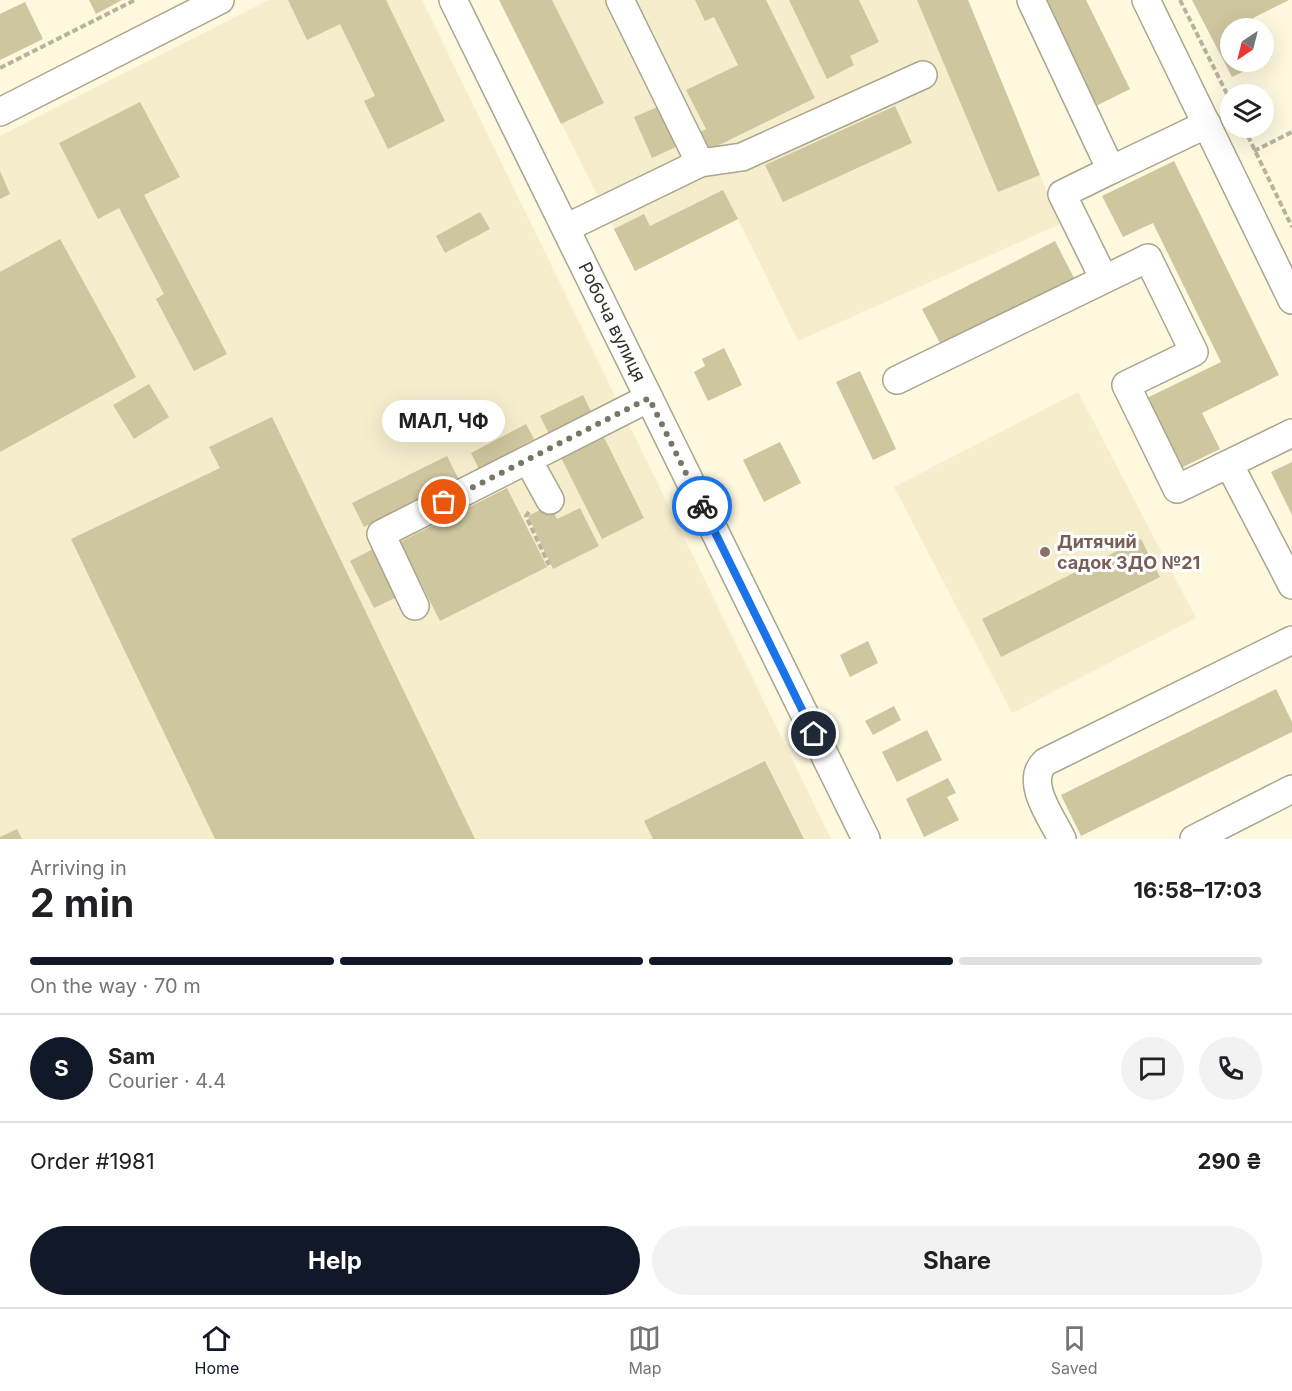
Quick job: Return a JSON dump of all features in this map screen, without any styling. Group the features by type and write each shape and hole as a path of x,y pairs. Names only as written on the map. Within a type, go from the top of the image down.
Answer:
{"street":[{"path":"0,112 220,0"},
{"name":"Робоча вулиця","path":"453,0 866,839"},
{"path":"620,0 700,163"},
{"path":"1031,0 1112,170"},
{"path":"1146,0 1292,300"},
{"path":"566,228 700,163 742,157 923,75"},
{"path":"1104,279 1062,194 1207,124"},
{"path":"897,380 1148,258 1194,352 1126,385 1177,489 1292,433"},
{"path":"415,606 381,534 649,398"},
{"path":"528,460 547,496"},
{"path":"1229,464 1292,585"},
{"path":"1062,839 1038,790 1036,779 1039,768 1045,762 1292,640"},
{"path":"1194,839 1292,789"}],"path":[{"path":"0,68 135,0"},
{"path":"1180,0 1222,84"},
{"path":"1227,165 1292,132"},
{"path":"1249,138 1292,227"},
{"path":"547,496 525,516 549,565"}],"shaded area":[{"path":"269,0 422,0 831,839 0,839 0,136"},
{"path":"500,0 968,0 1060,224 798,341 738,219 635,271"},
{"name":"Дитячий садок ЗДО №21","path":"1078,392 1196,618 1012,713 894,487"}],"building":[{"path":"89,0 122,0 96,14"},
{"path":"288,0 386,0 445,121 388,149 364,101 375,96 340,24 307,40"},
{"path":"499,0 552,0 604,103 561,124"},
{"path":"695,0 766,0 815,98 707,151 698,133 706,129 686,90 738,65 714,17 705,21"},
{"path":"789,0 859,0 879,42 850,56 854,65 827,79"},
{"path":"917,0 968,0 1040,175 998,192"},
{"path":"1038,0 1086,0 1130,89 1092,108"},
{"path":"1192,0 1289,0 1253,18 1220,18 1220,54"},
{"path":"25,2 43,39 0,60 0,14"},
{"path":"1229,72 1242,72 1232,77"},
{"path":"140,102 180,177 144,195 227,354 194,371 156,299 164,294 119,208 98,219 59,143"},
{"path":"660,106 678,146 652,158 634,117"},
{"path":"895,106 912,143 783,202 765,165"},
{"path":"1174,161 1279,375 1202,413 1220,449 1181,468 1147,398 1221,362 1153,223 1123,237 1102,196"},
{"path":"0,171 10,194 0,199"},
{"path":"723,190 738,219 635,271 614,229 644,214 650,226"},
{"path":"480,212 490,229 445,253 436,236"},
{"path":"60,239 136,377 0,452 0,272"},
{"path":"1055,241 1074,278 941,345 922,309"},
{"path":"724,348 742,385 708,401 694,372 705,366 702,359"},
{"path":"860,371 896,449 873,460 836,382"},
{"path":"149,384 169,417 134,439 113,405"},
{"path":"583,395 644,518 602,539 540,416"},
{"path":"272,417 475,839 215,839 71,539 220,468 209,447"},
{"path":"526,424 534,439 479,469 471,453"},
{"path":"780,442 801,483 764,502 743,460"},
{"path":"447,456 459,480 364,527 352,503"},
{"path":"1292,462 1292,515 1271,472"},
{"path":"507,488 547,567 440,621 400,542"},
{"path":"550,505 557,519 580,508 599,546 553,569 528,516"},
{"path":"1141,539 1160,577 1001,657 982,619"},
{"path":"377,547 401,595 374,608 350,561"},
{"path":"868,641 878,663 850,677 840,655"},
{"path":"1276,689 1292,722 1292,732 1081,836 1061,795"},
{"path":"894,706 901,720 873,735 865,721"},
{"path":"927,730 942,760 897,782 882,752"},
{"path":"765,761 804,839 653,839 644,821"},
{"path":"948,778 956,793 947,797 959,820 924,837 906,799"},
{"path":"17,829 22,839 0,839 0,837"}],"way so far":[{"path":"444,502 649,398 702,506"}],"place":[{"name":"МАЛ, ЧФ","path":"444,502"},
{"name":"Дитячий садок ЗДО №21","path":"1045,552"}],"route":[{"path":"702,506 814,734"}]}
